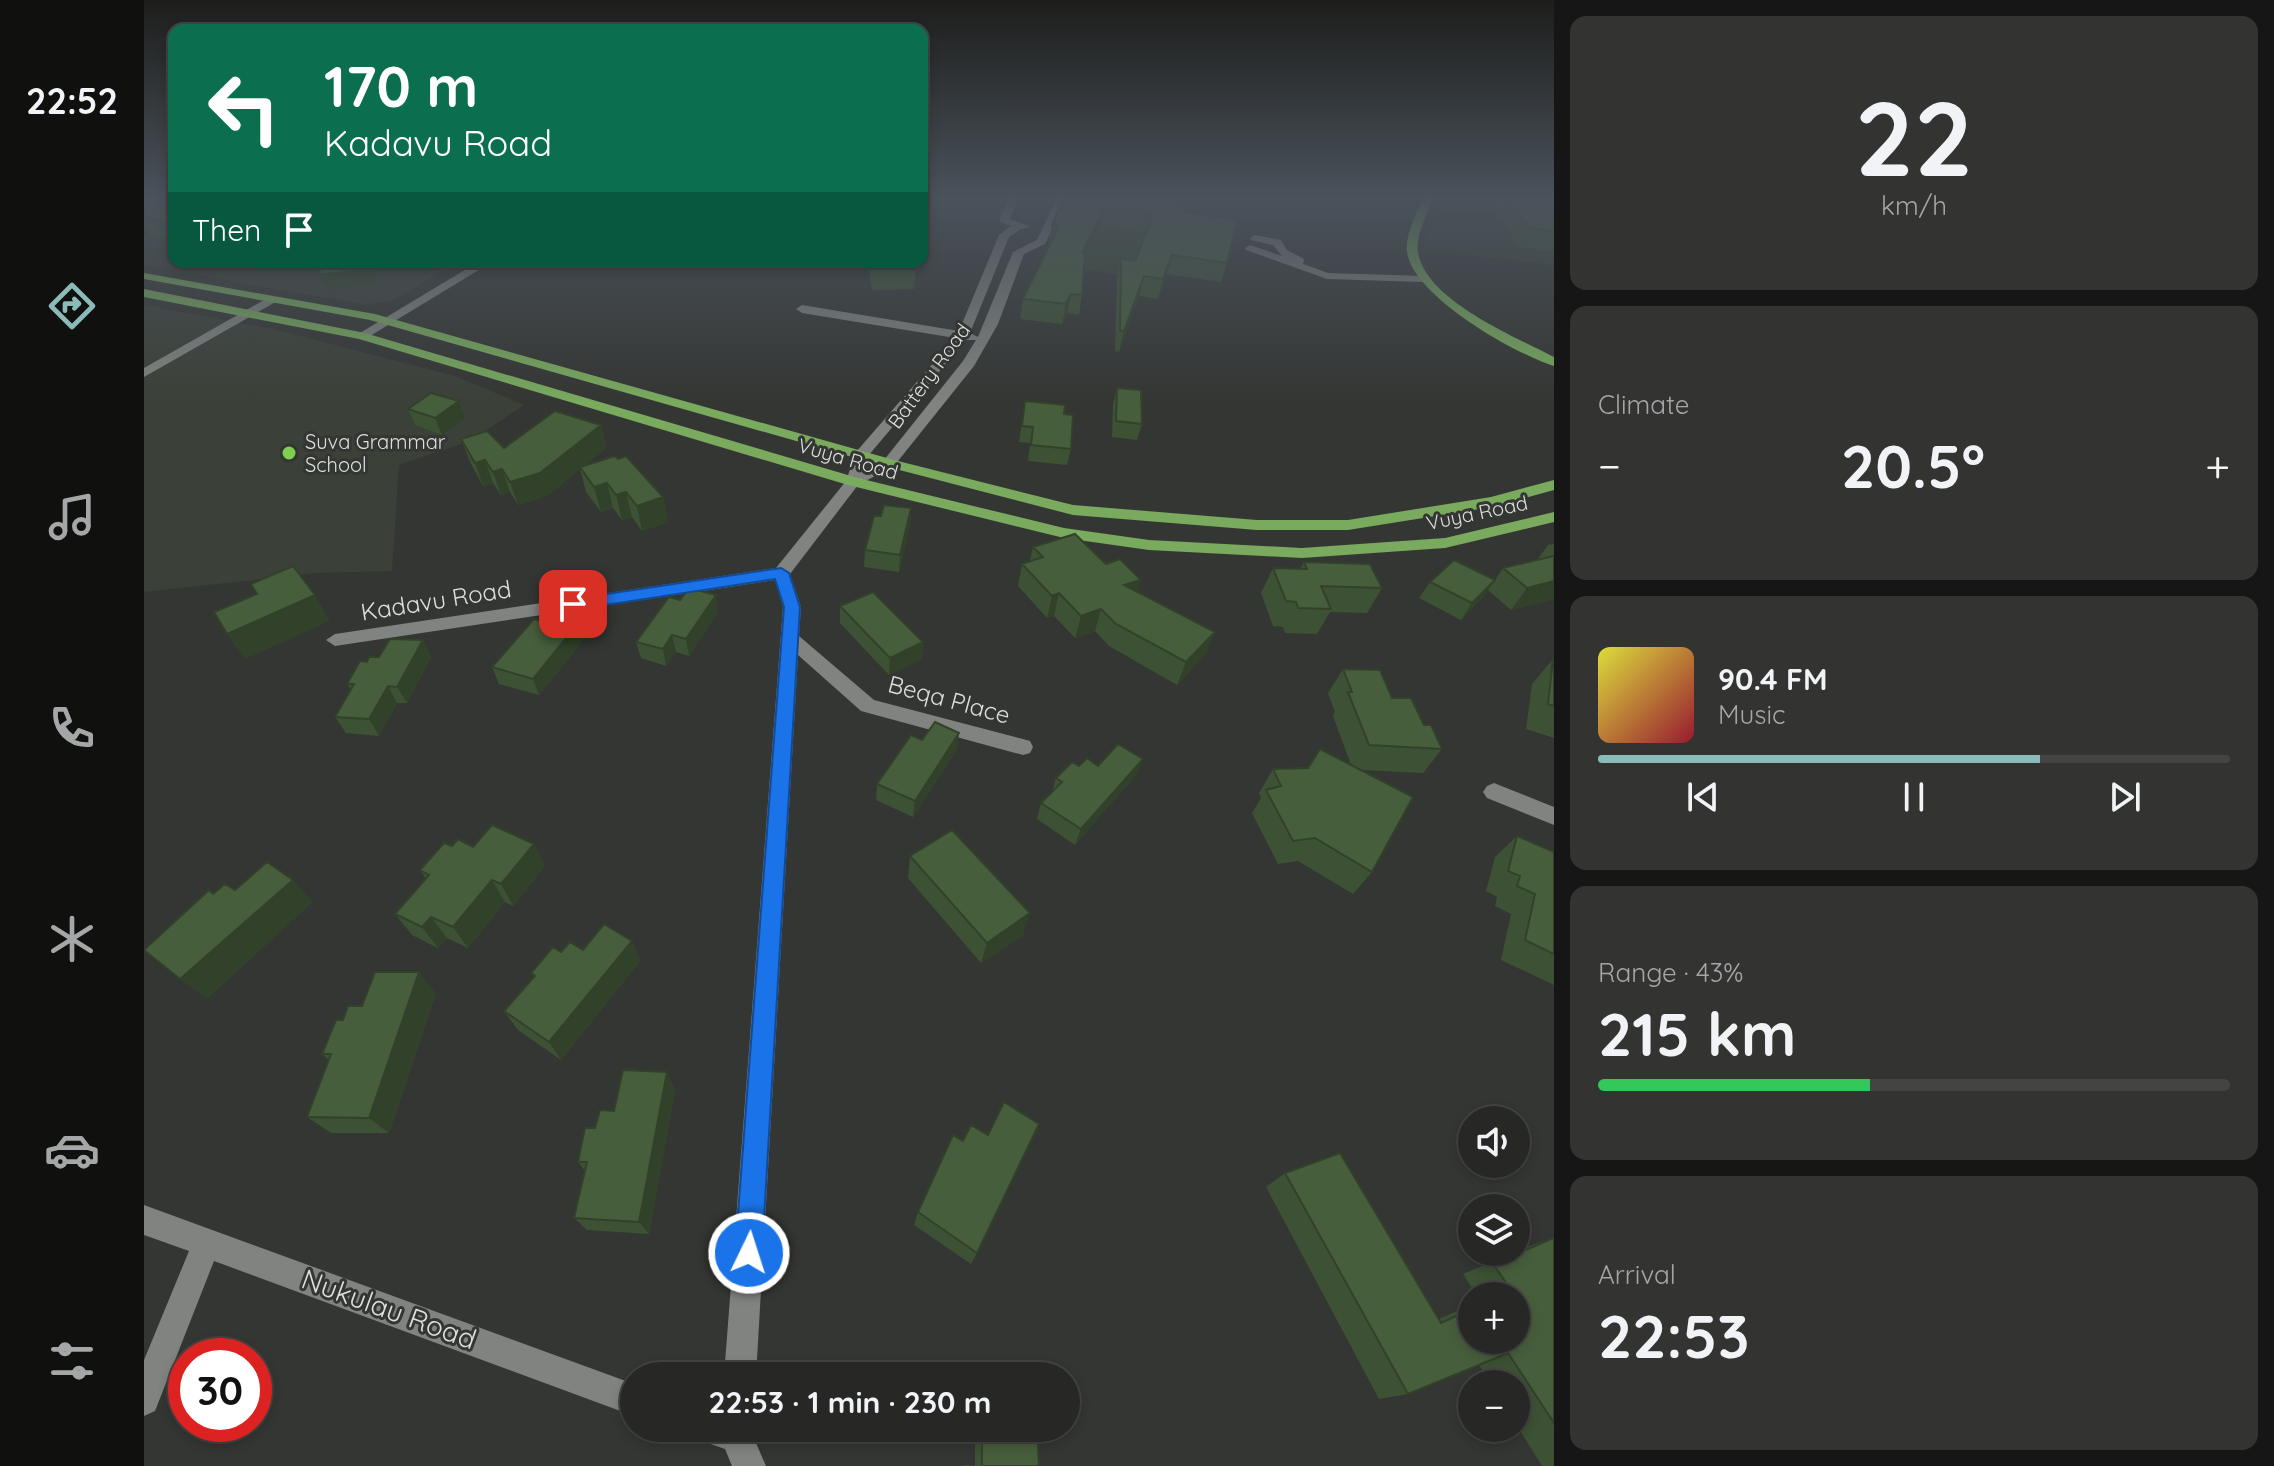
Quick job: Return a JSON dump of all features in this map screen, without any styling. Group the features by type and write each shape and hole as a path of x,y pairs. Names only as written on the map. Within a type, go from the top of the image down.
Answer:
{"main road":[{"path":"1418,266 1420,274 1451,304 1554,362"},
{"name":"Vuya Road","path":"144,276 386,321 889,463 1073,510 1257,525 1348,525 1492,502 1554,485"},
{"name":"Vuya Road","path":"144,293 361,336 853,482 1064,533 1220,551 1316,553 1445,543 1554,517"}],"street":[{"name":"Battery Road","path":"861,455 963,336 993,266"},
{"name":"Battery Road","path":"853,482 889,463 969,363 984,339 1014,266"},
{"path":"1305,266 1327,276 1420,274"},
{"path":"361,336 476,268"},
{"path":"144,373 275,299"},
{"path":"802,309 984,339"},
{"path":"741,1362 792,607 781,573 853,482 861,455"},
{"name":"Kadavu Road","path":"335,640 781,573"},
{"name":"Beqa Place","path":"790,638 868,706 1023,747"},
{"path":"1494,792 1554,816"},
{"name":"Nukulau Road","path":"144,1220 620,1395"},
{"path":"144,1400 207,1242"}],"shaded area":[{"path":"152,266 449,268 391,301 365,305"},
{"name":"Suva Grammar School","path":"144,305 273,329 455,376 524,405 470,441 399,465 392,571 316,573 144,592"}],"green space":[{"path":"1082,266 1138,266 1134,277 1081,269"}],"building":[{"path":"1039,266 1084,266 1082,295 1071,294 1066,304 1023,299"},
{"path":"1121,266 1168,266 1163,279 1144,276 1124,331 1120,331"},
{"path":"321,268 370,268 370,269 319,275"},
{"path":"1117,388 1141,390 1142,424 1116,421"},
{"path":"431,393 459,401 435,418 408,409"},
{"path":"1025,401 1065,405 1064,414 1073,415 1071,449 1031,445 1033,427 1022,426"},
{"path":"555,411 601,425 540,473 510,482 502,469 493,472 485,460 475,463 461,439 487,431 504,448"},
{"path":"615,456 618,459 626,456 663,497 637,506 626,492 616,495 607,483 594,487 580,467"},
{"path":"884,505 911,508 900,555 865,550 874,516 881,516"},
{"path":"1075,534 1106,564 1120,559 1141,580 1124,585 1215,632 1186,662 1116,624 1101,609 1081,616 1059,593 1052,596 1022,564 1043,557 1033,547"},
{"path":"1554,556 1554,581 1527,588 1503,568"},
{"path":"1454,560 1495,580 1472,603 1430,582"},
{"path":"1304,562 1370,564 1382,588 1321,586 1331,609 1298,608 1296,602 1286,601 1273,568 1307,569"},
{"path":"293,566 315,595 227,634 214,612 257,594 251,584"},
{"path":"689,588 716,595 686,639 672,635 663,649 636,642 669,597 680,600"},
{"path":"873,592 923,642 890,658 840,606"},
{"path":"560,609 584,616 533,679 492,667 534,619 547,623"},
{"path":"390,639 423,640 397,687 388,686 369,719 335,717 354,684 347,684 360,661 367,662 369,657 379,657"},
{"path":"1554,659 1554,706 1548,704"},
{"path":"1343,669 1380,670 1392,698 1411,698 1424,725 1431,725 1442,749 1369,745 1348,692 1352,692"},
{"path":"935,722 959,733 915,801 877,784 911,735 922,740"},
{"path":"1118,744 1143,759 1081,829 1041,803 1062,782 1056,778 1072,762 1079,766 1087,758 1098,766"},
{"path":"1320,749 1413,797 1372,872 1315,838 1293,841 1266,790 1281,786 1273,769 1308,768"},
{"path":"492,825 534,844 501,884 492,880 453,927 431,917 422,927 395,914 429,875 420,870 444,843 452,846 458,839 473,847"},
{"path":"952,830 1030,913 987,943 910,856"},
{"path":"1517,836 1554,852 1554,954 1525,940 1535,894 1517,886 1520,876 1508,871"},
{"path":"267,862 293,880 180,979 144,950 209,890 213,894 225,884 235,890"},
{"path":"604,924 632,941 549,1042 504,1011 535,976 531,973 553,947 561,952 570,942 583,950"},
{"path":"375,972 419,972 369,1118 307,1117 331,1054 322,1054 336,1020 343,1020 348,1006 362,1006"},
{"path":"623,1070 667,1072 639,1222 574,1218 587,1162 578,1162 585,1128 595,1128 600,1110 614,1111"},
{"path":"1004,1102 1039,1124 977,1253 918,1212 953,1135 963,1141 971,1125 988,1135"},
{"path":"1340,1153 1441,1323 1458,1315 1458,1354 1506,1354 1467,1370 1458,1370 1458,1374 1408,1394 1285,1173"},
{"path":"1554,1238 1554,1423 1530,1386 1530,1370 1519,1370 1509,1354 1530,1354 1530,1282 1506,1282 1494,1266 1530,1266 1530,1248"},
{"path":"982,1442 1038,1442 1039,1466 982,1466"}],"place":[{"name":"Suva Grammar School","path":"289,453"}],"route":[{"path":"573,604 781,573 792,607 749,1253"}]}
